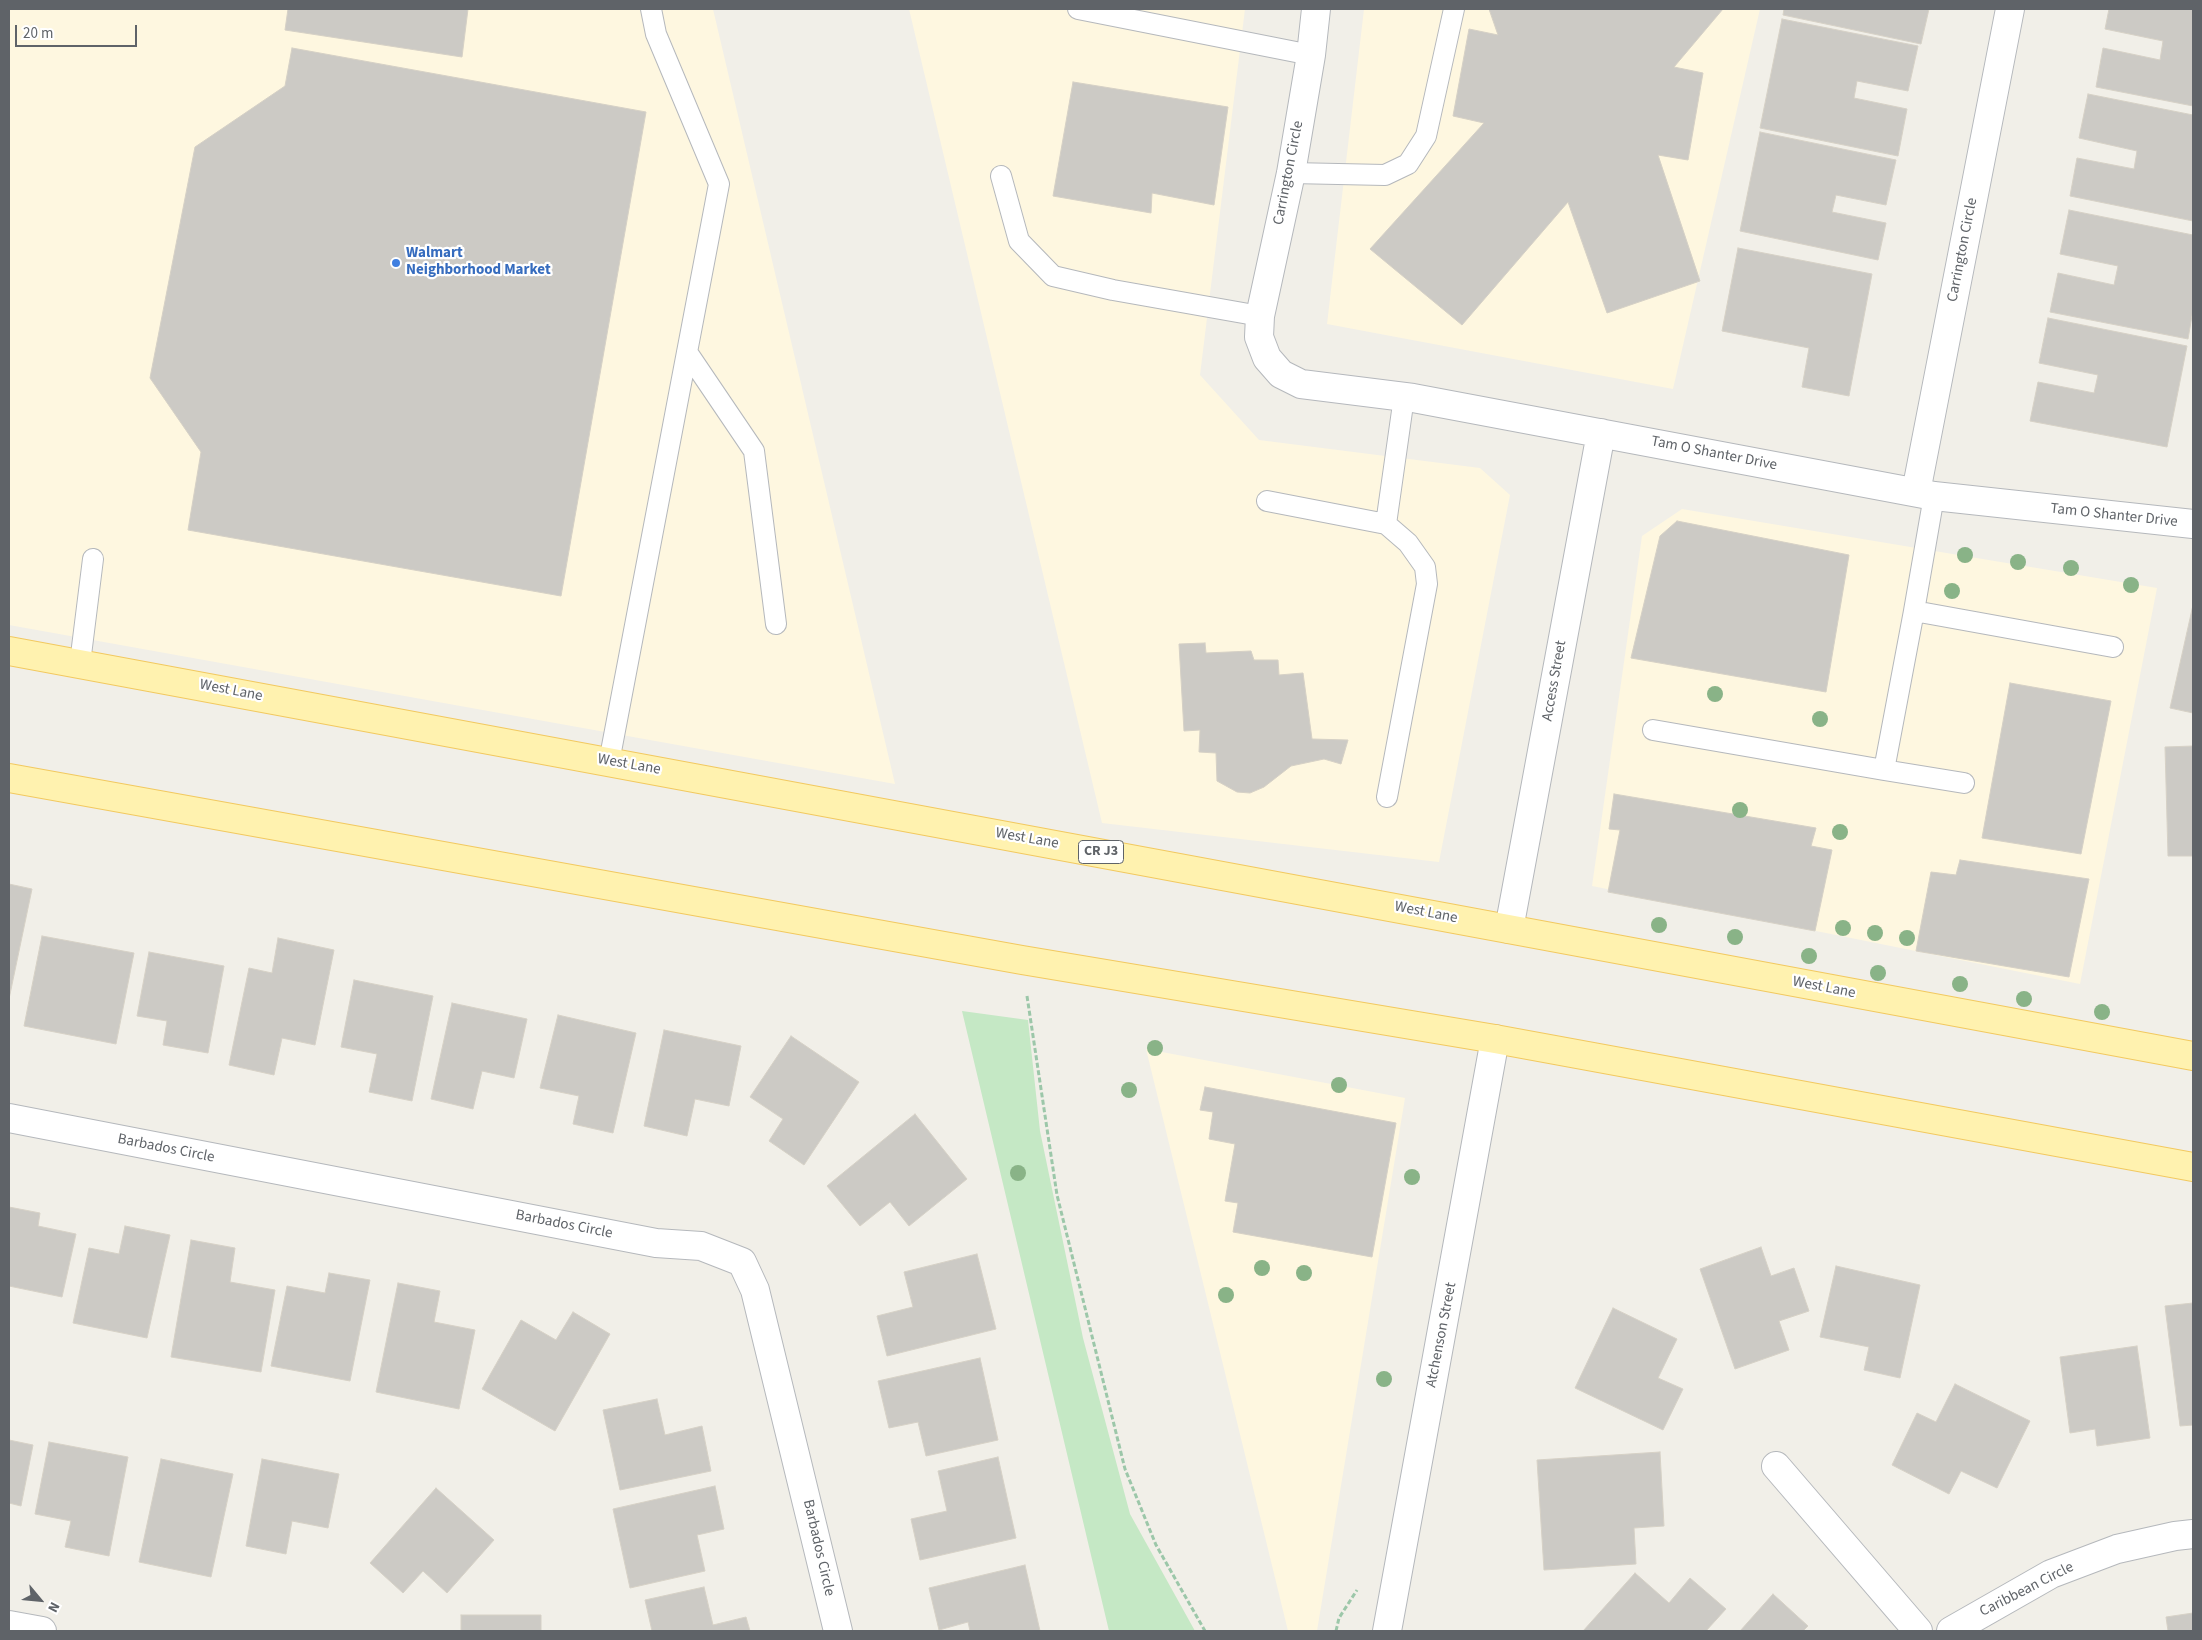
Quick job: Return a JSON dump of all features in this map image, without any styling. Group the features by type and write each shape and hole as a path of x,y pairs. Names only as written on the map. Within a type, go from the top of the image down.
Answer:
{"main road":[{"name":"West Lane","path":"9,651 2193,1056"},
{"path":"9,778 1022,960 1496,1039 2193,1167"}],"street":[{"name":"Carrington Circle","path":"1260,327 1291,173 1311,55 1316,9"},
{"name":"Carrington Circle","path":"1925,494 2010,9"},
{"name":"Tam O Shanter Drive","path":"1260,327 1267,358 1281,374 1301,384 1404,398 1925,494 2193,524"},
{"name":"Access Street","path":"1509,929 1600,433"},
{"name":"Atchenson Street","path":"1387,1631 1496,1039"},
{"name":"Barbados Circle","path":"9,1118 656,1243 701,1246 742,1262 756,1290 838,1631"},
{"path":"1776,1466 1918,1631"},
{"name":"Caribbean Circle","path":"1951,1631 2051,1574 2117,1549 2175,1536 2193,1534"},
{"path":"9,1625 42,1631"}],"lane":[{"path":"609,762 718,184 656,34 652,9"},
{"path":"1078,9 1311,55"},
{"path":"1291,173 1385,175 1408,164 1426,136 1454,9"},
{"path":"1001,176 1019,241 1053,276 1260,327"},
{"path":"687,352 754,451 776,624"},
{"path":"1386,524 1404,398"},
{"path":"1884,770 1914,611 1925,494"},
{"path":"1267,502 1386,524 1408,543 1425,567 1426,584 1387,797"},
{"path":"80,663 93,559"},
{"path":"1914,611 2113,647"},
{"path":"1653,730 1964,784"}],"path":[{"path":"1022,960 1057,1195 1125,1469 1156,1545 1205,1631"}],"shaded area":[{"path":"9,9 713,9 895,784 9,625"},
{"path":"909,9 1245,9 1200,375 1259,440 1480,468 1510,495 1439,862 1102,823"},
{"path":"1364,9 1760,9 1673,389 1327,324"},
{"path":"1682,509 2157,588 2080,984 1592,886 1642,536"},
{"path":"1146,1049 1405,1098 1317,1631 1288,1631"}],"green space":[{"path":"962,1011 1028,1020 1040,1131 1083,1338 1130,1514 1195,1631 1109,1631"}],"building":[{"path":"288,9 468,9 462,57 285,30"},
{"path":"1489,9 1723,9 1674,67 1703,73 1688,160 1658,155 1700,281 1607,313 1568,202 1462,325 1370,249 1484,123 1453,116 1469,29 1498,35"},
{"path":"1784,9 1929,9 1921,44 1783,15"},
{"path":"2109,9 2193,9 2193,106 2096,87 2103,48 2160,60 2163,41 2105,29"},
{"path":"1782,19 1918,46 1908,91 1857,81 1854,98 1907,109 1898,156 1760,128"},
{"name":"Walmart Neighborhood Market","path":"292,48 646,112 561,596 188,530 201,452 150,378 195,147 285,86"},
{"path":"1073,82 1228,107 1214,205 1152,193 1151,213 1053,196"},
{"path":"2088,94 2193,115 2193,221 2070,196 2077,158 2134,169 2137,151 2079,138"},
{"path":"1760,132 1896,160 1886,205 1836,195 1832,212 1886,223 1878,260 1740,231"},
{"path":"2069,210 2193,235 2193,310 2188,339 2050,312 2058,273 2114,285 2118,266 2060,254"},
{"path":"1738,248 1872,274 1849,396 1802,387 1809,348 1722,331"},
{"path":"2048,318 2187,346 2167,447 2030,421 2038,382 2094,393 2098,375 2039,363"},
{"path":"1677,521 1849,555 1826,692 1631,658 1660,536"},
{"path":"2193,605 2193,713 2170,708"},
{"path":"1205,643 1206,653 1251,651 1254,660 1278,660 1279,675 1303,673 1312,739 1348,740 1341,764 1324,759 1291,766 1264,787 1250,793 1237,792 1217,781 1216,753 1199,752 1200,730 1184,731 1179,644"},
{"path":"2010,683 2111,701 2081,854 1982,838"},
{"path":"2193,746 2193,856 2168,856 2165,747"},
{"path":"1614,794 1816,828 1811,846 1832,850 1815,931 1608,892 1620,830 1609,829"},
{"path":"1960,860 2089,879 2069,977 1916,951 1931,872 1956,875"},
{"path":"9,884 32,889 9,999"},
{"path":"42,936 134,953 116,1044 24,1026"},
{"path":"278,938 334,950 315,1045 282,1038 274,1075 229,1065 249,968 272,973"},
{"path":"149,952 224,966 208,1053 163,1045 167,1021 137,1016"},
{"path":"354,980 433,996 412,1101 369,1092 377,1054 341,1047"},
{"path":"452,1003 527,1019 514,1078 482,1071 473,1109 431,1099"},
{"path":"558,1015 636,1033 613,1133 573,1124 579,1096 540,1088"},
{"path":"664,1030 741,1046 729,1106 695,1099 687,1136 644,1126"},
{"path":"791,1036 859,1082 804,1165 769,1141 783,1119 750,1097"},
{"path":"1205,1087 1396,1123 1372,1257 1233,1232 1238,1203 1225,1201 1235,1144 1209,1139 1213,1112 1200,1110"},
{"path":"915,1114 967,1179 909,1226 890,1202 860,1226 827,1186"},
{"path":"9,1207 40,1213 38,1226 76,1234 62,1297 9,1286"},
{"path":"125,1226 170,1235 147,1338 73,1323 89,1248 119,1254"},
{"path":"191,1240 235,1248 230,1282 275,1290 261,1372 171,1357"},
{"path":"1761,1247 1771,1276 1794,1268 1809,1311 1779,1321 1789,1350 1735,1369 1700,1269"},
{"path":"977,1254 996,1329 887,1356 877,1316 913,1307 904,1272"},
{"path":"1836,1266 1920,1285 1900,1378 1864,1370 1869,1347 1820,1337"},
{"path":"329,1273 370,1280 350,1381 271,1366 287,1286 325,1293"},
{"path":"398,1283 440,1291 434,1322 475,1330 459,1409 376,1392"},
{"path":"2193,1303 2193,1425 2180,1426 2165,1306"},
{"path":"1613,1308 1677,1339 1658,1378 1683,1389 1663,1430 1575,1388"},
{"path":"573,1312 610,1334 555,1431 482,1389 521,1320 556,1340"},
{"path":"2137,1346 2150,1438 2097,1446 2095,1429 2070,1433 2060,1357"},
{"path":"980,1358 998,1440 926,1456 918,1422 889,1428 878,1381"},
{"path":"1955,1384 2030,1421 1997,1488 1961,1471 1949,1494 1892,1465 1917,1413 1936,1422"},
{"path":"657,1399 665,1435 702,1426 711,1471 620,1490 603,1410"},
{"path":"9,1440 33,1445 21,1506 9,1503"},
{"path":"49,1442 128,1457 109,1556 65,1547 71,1521 35,1514"},
{"path":"1660,1452 1664,1526 1634,1528 1636,1564 1544,1570 1537,1460"},
{"path":"998,1457 1016,1538 920,1560 911,1519 947,1511 938,1471"},
{"path":"161,1459 233,1474 211,1577 139,1562"},
{"path":"262,1459 339,1474 328,1528 292,1521 286,1554 246,1546"},
{"path":"715,1486 724,1529 697,1535 705,1571 630,1588 613,1509"},
{"path":"436,1488 494,1540 447,1593 423,1571 403,1593 370,1563"},
{"path":"1025,1565 1040,1631 970,1631 968,1622 939,1630 929,1588"},
{"path":"1635,1573 1669,1603 1690,1578 1726,1609 1706,1631 1583,1631"},
{"path":"704,1587 713,1625 746,1617 750,1631 652,1631 645,1600"},
{"path":"1773,1594 1808,1626 1803,1631 1740,1631"},
{"path":"2193,1613 2193,1631 2168,1631 2166,1617"},
{"path":"461,1615 541,1615 541,1631 461,1631"}],"place":[{"name":"Walmart Neighborhood Market","path":"396,263"}]}
